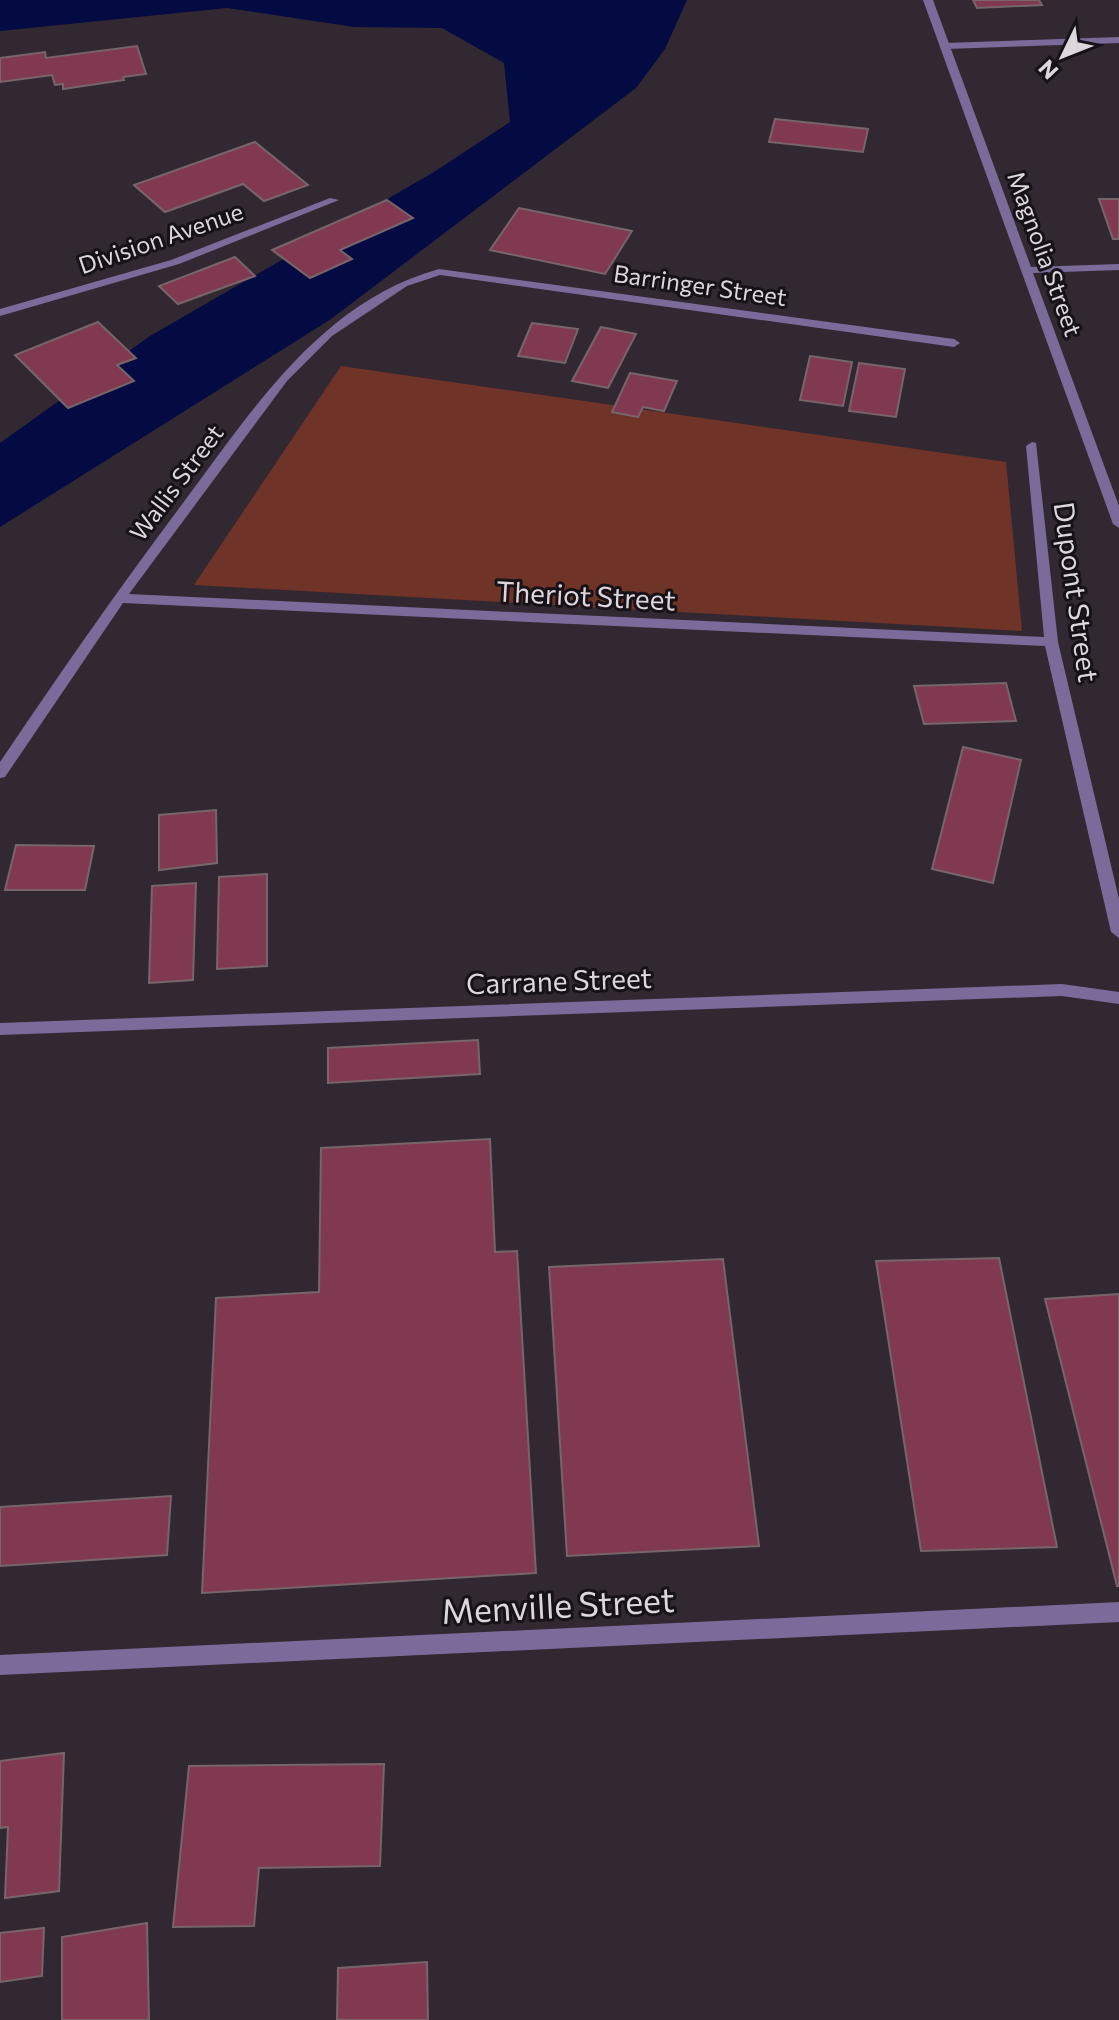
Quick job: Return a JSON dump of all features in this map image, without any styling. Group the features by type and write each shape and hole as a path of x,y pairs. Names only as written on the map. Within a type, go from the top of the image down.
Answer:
{"street":[{"name":"Magnolia Street","path":"928,0 1119,524"},
{"path":"945,46 1119,40"},
{"name":"Division Avenue","path":"0,313 175,262 334,200"},
{"path":"1027,270 1119,267"},
{"name":"Barringer Street","path":"439,272 954,343"},
{"name":"Wallis Street","path":"0,773 120,598 283,378 328,334 403,284 439,272"},
{"name":"Dupont Street","path":"1032,446 1051,642 1119,932"},
{"name":"Theriot Street","path":"120,598 1051,642"},
{"name":"Carrane Street","path":"0,1029 1062,990 1119,998"},
{"name":"Menville Street","path":"0,1665 1119,1612"}],"shaded area":[{"path":"0,0 687,0 665,49 636,88 331,319 0,527 0,443 150,336 434,172 510,122 504,63 442,28 354,27 227,8 0,31"},
{"path":"341,366 1006,462 1022,631 194,585"}],"building":[{"path":"973,0 1039,0 1042,5 977,8"},
{"path":"137,46 146,74 123,77 124,80 63,89 63,84 55,85 52,75 0,82 0,58 45,52 46,58"},
{"path":"775,119 868,129 863,152 769,142"},
{"path":"255,142 308,185 264,201 243,184 165,212 134,185"},
{"path":"1099,199 1119,199 1119,239 1113,239"},
{"path":"387,200 413,218 340,250 352,259 310,278 272,250"},
{"path":"519,208 632,231 605,274 490,250"},
{"path":"235,257 255,276 178,304 159,286"},
{"path":"98,322 136,358 117,365 134,381 68,408 15,355"},
{"path":"532,323 578,329 565,363 518,356"},
{"path":"601,327 636,334 608,388 572,381"},
{"path":"810,356 852,362 843,406 800,400"},
{"path":"859,363 905,369 896,417 849,411"},
{"path":"630,373 677,381 664,411 643,407 638,417 612,412"},
{"path":"1006,683 1016,721 924,724 914,686"},
{"path":"963,747 1021,760 993,883 932,869"},
{"path":"216,810 217,863 159,870 159,815"},
{"path":"16,845 94,846 85,890 5,890"},
{"path":"267,874 267,966 217,969 219,877"},
{"path":"196,883 193,980 149,983 152,886"},
{"path":"478,1040 480,1074 328,1083 328,1048"},
{"path":"490,1139 495,1252 517,1251 536,1573 202,1593 216,1298 319,1292 321,1148"},
{"path":"999,1258 1057,1547 921,1551 876,1261"},
{"path":"723,1259 759,1546 567,1556 549,1267"},
{"path":"1119,1294 1119,1586 1117,1586 1045,1299"},
{"path":"171,1496 167,1555 0,1566 0,1507"},
{"path":"64,1753 59,1891 5,1898 8,1827 0,1828 0,1761"},
{"path":"384,1764 380,1866 259,1868 254,1926 173,1927 189,1766"},
{"path":"147,1923 149,2020 62,2020 62,1937"},
{"path":"44,1928 42,1976 0,1982 0,1933"},
{"path":"427,1962 428,2020 337,2020 338,1968"}]}
